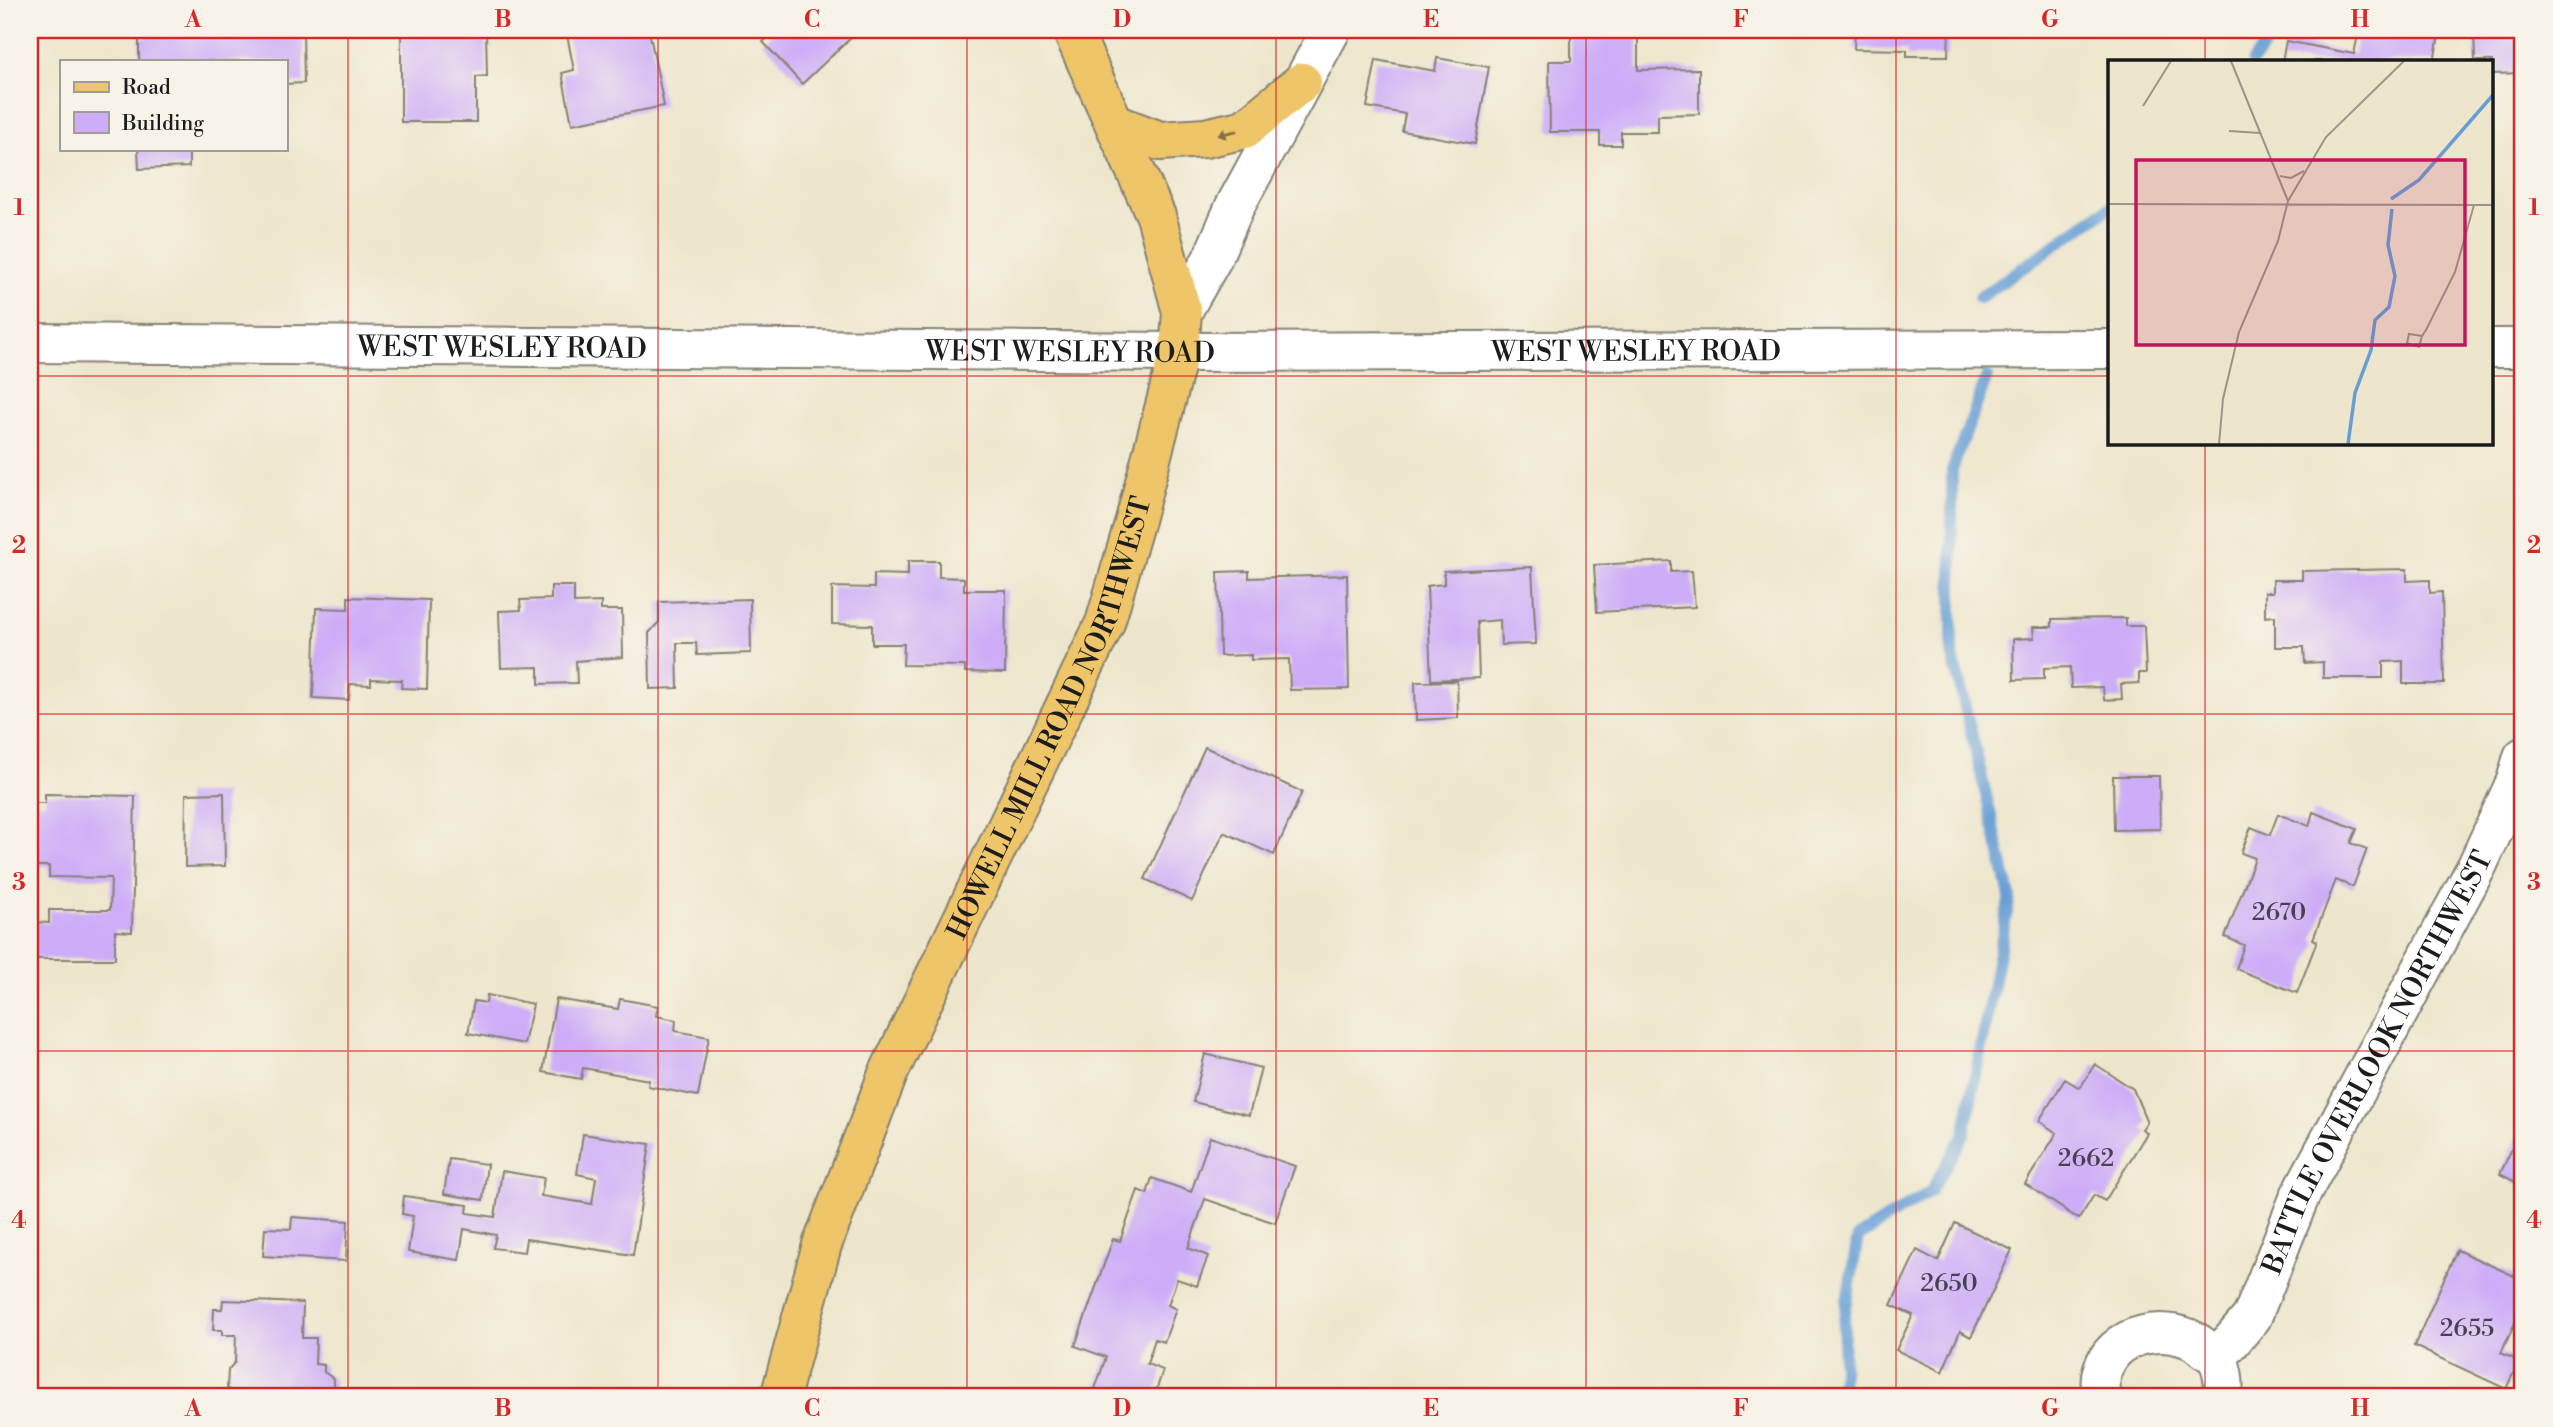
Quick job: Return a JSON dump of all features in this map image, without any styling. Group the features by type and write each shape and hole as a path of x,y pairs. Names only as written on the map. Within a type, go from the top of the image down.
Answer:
{"main road":[{"name":"HOWELL MILL ROAD NORTHWEST","path":"780,1397 822,1245 888,1074 1105,623 1179,352 1182,312 1156,216 1072,30"},
{"path":"1115,124 1160,141 1205,138 1245,129 1302,82"}],"street":[{"path":"1182,312 1331,30"},
{"name":"WEST WESLEY ROAD","path":"30,343 1179,352 2108,349"},
{"path":"2494,348 2523,348"},
{"name":"BATTLE OVERLOOK NORTHWEST","path":"2217,1358 2252,1317 2300,1196 2477,866 2516,781 2523,757"},
{"path":"2101,1397 2101,1376 2106,1362 2117,1346 2134,1337 2173,1333 2195,1341 2217,1358 2224,1380 2223,1397"}],"building":[{"path":"149,30 303,30 304,83 287,84 287,60 139,60 139,38 149,37"},
{"path":"401,30 486,30 487,76 476,77 476,122 401,122"},
{"path":"566,30 649,30 664,106 572,124 562,73 574,70"},
{"path":"775,30 859,30 802,84 763,42"},
{"path":"1571,30 1638,30 1638,70 1699,69 1699,114 1658,115 1658,132 1621,132 1621,145 1600,145 1600,132 1550,132 1549,61 1571,61"},
{"path":"1855,30 1949,30 1948,56 1907,56 1907,50 1854,49"},
{"path":"2359,30 2440,30 2434,60 2282,60 2286,41 2354,54"},
{"path":"2474,30 2523,30 2523,73 2494,74 2494,60 2475,60"},
{"path":"1437,58 1489,67 1475,144 1402,131 1405,114 1367,107 1376,60 1435,71"},
{"path":"138,150 189,150 189,167 139,169"},
{"path":"908,561 939,561 939,577 964,578 964,590 1006,590 1005,673 965,672 965,666 903,665 904,644 872,644 872,625 832,624 832,587 874,588 874,574 908,575"},
{"path":"1671,561 1671,572 1692,571 1695,607 1597,612 1594,565"},
{"path":"1532,567 1536,644 1501,645 1500,620 1477,622 1479,678 1431,680 1427,586 1444,584 1444,571"},
{"path":"2407,569 2407,581 2430,580 2430,593 2442,592 2444,684 2403,684 2403,661 2383,662 2383,678 2323,678 2323,662 2305,663 2304,647 2275,647 2275,616 2265,617 2265,592 2273,592 2273,580 2302,580 2302,571"},
{"path":"1249,571 1249,578 1347,575 1349,689 1290,690 1289,659 1251,660 1251,655 1220,656 1218,572"},
{"path":"551,586 574,586 574,603 601,602 601,610 622,610 623,657 576,661 577,683 539,684 539,667 501,668 499,611 521,610 520,600 551,599"},
{"path":"348,597 429,600 427,689 401,688 402,680 371,679 371,685 350,684 349,700 313,698 316,608 348,609"},
{"path":"750,599 751,653 697,655 696,643 677,643 678,688 650,689 649,633 659,622 659,602"},
{"path":"2126,618 2126,626 2144,626 2146,673 2139,673 2139,683 2121,684 2122,699 2104,700 2103,687 2071,688 2070,667 2044,668 2044,679 2014,680 2013,639 2034,638 2033,627 2052,627 2052,619"},
{"path":"1457,681 1458,718 1416,720 1415,682"},
{"path":"1205,747 1302,792 1274,855 1224,832 1192,901 1145,879"},
{"path":"2113,776 2159,776 2160,829 2114,830"},
{"path":"224,793 225,866 185,867 186,794"},
{"path":"45,794 135,796 132,932 115,931 115,959 30,959 30,922 49,923 49,910 110,910 111,878 49,877 49,866 30,866 30,803 45,803"},
{"path":"2313,812 2357,829 2351,843 2367,849 2353,887 2336,880 2313,939 2317,941 2297,993 2236,969 2244,945 2225,937 2255,858 2241,853 2251,827 2270,835 2278,814 2309,826"},
{"path":"487,995 533,1004 524,1044 468,1033 474,1001 486,1003"},
{"path":"556,999 618,1009 620,999 658,1006 656,1016 676,1020 675,1031 709,1037 698,1096 648,1086 649,1080 583,1068 581,1079 543,1072"},
{"path":"1205,1054 1261,1068 1249,1115 1193,1102"},
{"path":"2095,1064 2133,1089 2147,1122 2142,1129 2147,1133 2105,1201 2094,1195 2079,1219 2025,1184 2057,1133 2039,1121 2065,1079 2080,1088"},
{"path":"2523,1125 2523,1186 2500,1174"},
{"path":"583,1134 650,1144 633,1255 526,1239 524,1252 493,1248 496,1235 464,1229 459,1260 408,1252 413,1216 402,1214 404,1196 468,1205 467,1213 495,1217 502,1171 544,1178 541,1196 592,1204 596,1178 577,1174"},
{"path":"1210,1137 1295,1166 1275,1223 1205,1199 1188,1248 1208,1256 1197,1286 1177,1279 1168,1305 1176,1309 1164,1342 1155,1339 1147,1364 1163,1370 1154,1397 1119,1397 1095,1389 1106,1357 1075,1346 1113,1239 1120,1241 1138,1190 1147,1194 1152,1178 1191,1192"},
{"path":"449,1159 487,1164 483,1200 444,1194"},
{"path":"292,1217 348,1221 346,1261 263,1256 265,1228 291,1229"},
{"path":"1955,1223 2012,1250 1971,1337 1960,1331 1942,1372 1896,1350 1913,1315 1891,1305 1917,1250 1938,1261"},
{"path":"2457,1250 2523,1280 2523,1291 2516,1307 2521,1310 2501,1353 2519,1361 2506,1389 2414,1346"},
{"path":"223,1300 303,1303 302,1338 316,1338 315,1364 324,1365 324,1372 334,1379 334,1389 323,1397 234,1397 227,1388 228,1370 235,1362 236,1335 222,1335 222,1330 213,1330 214,1309 222,1309"}],"waterway":[{"path":"2254,60 2276,30"},
{"path":"1979,298 2108,208"},
{"path":"1838,1397 1843,1373 1844,1319 1858,1237 1931,1191 1964,1135 2010,896 1952,652 1952,470 1987,377"}]}
